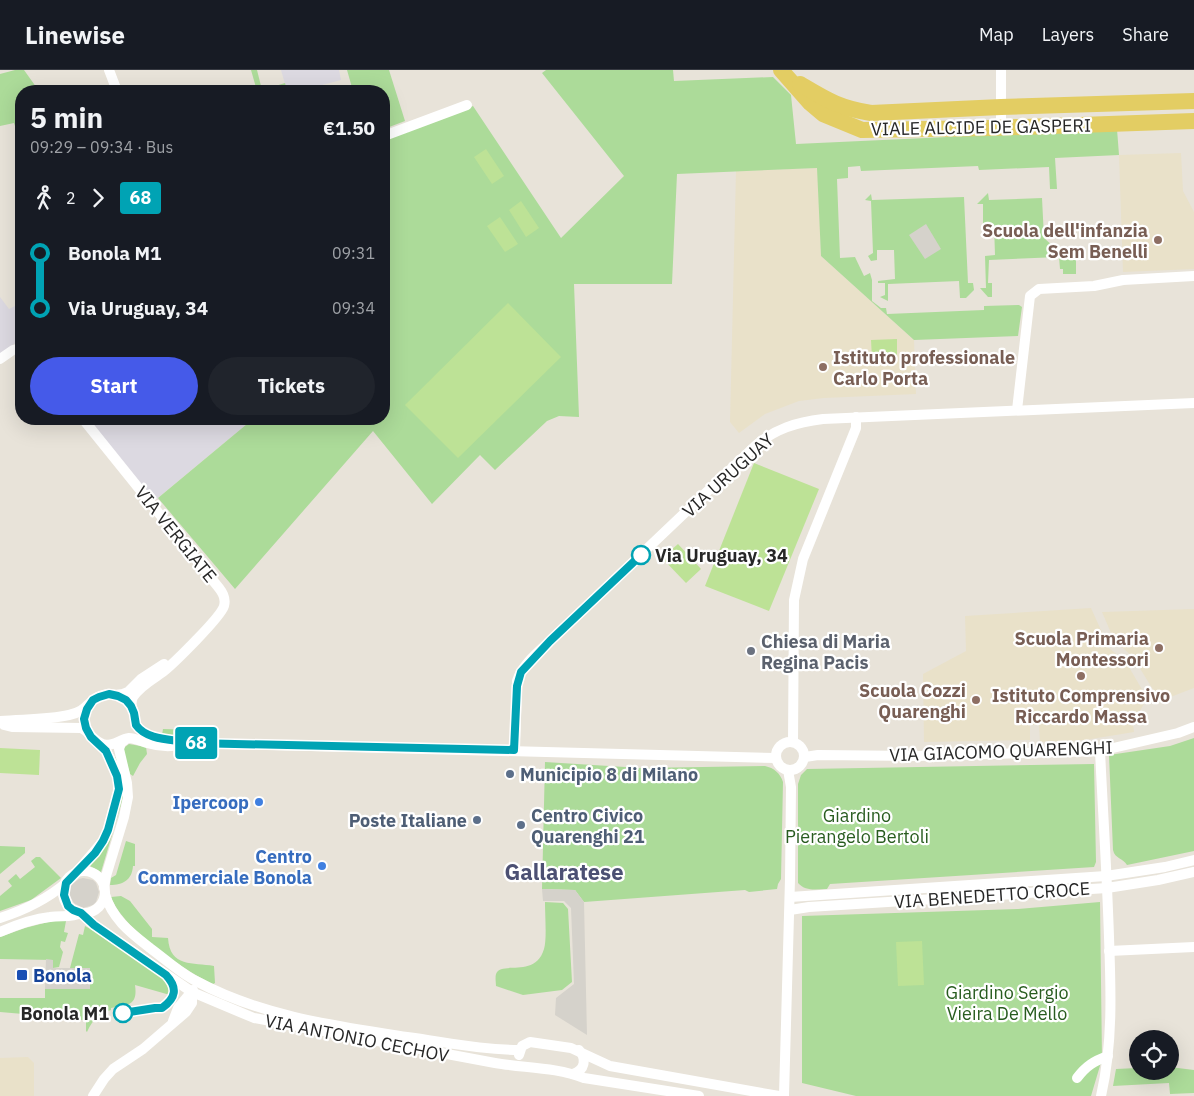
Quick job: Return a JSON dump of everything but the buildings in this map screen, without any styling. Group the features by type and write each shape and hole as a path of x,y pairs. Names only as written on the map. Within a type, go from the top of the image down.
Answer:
{"main road":[{"name":"VIALE ALCIDE DE GASPERI","path":"783,72 832,103 853,110 871,113 1194,101"},
{"name":"VIALE ALCIDE DE GASPERI","path":"783,72 810,103 823,114 862,130 1001,128 1194,121"}],"street":[{"path":"109,70 115,85"},
{"path":"1001,70 1001,128"},
{"path":"390,134 467,104"},
{"path":"1017,410 1030,296 1039,289 1099,286 1123,280 1194,276"},
{"path":"0,359 15,350"},
{"name":"VIA URUGUAY","path":"514,750 517,686 519,676 527,664 763,439 784,428 803,422 856,417 1194,403"},
{"path":"793,742 794,600 804,559 856,428 856,417"},
{"name":"VIA VERGIATE","path":"88,425 223,594 224,604 221,613 171,665 136,693 132,700 132,708"},
{"name":"VIA VERGIATE","path":"115,695 128,692 141,679 185,650"},
{"path":"0,722 67,716 80,712 102,695 115,695 126,700 132,708 136,725 139,729 153,736 192,743 776,758"},
{"path":"88,732 84,719 90,704"},
{"path":"0,932 36,919 73,916 90,912 100,905 127,802 127,782 119,749 131,733 135,720"},
{"path":"0,722 12,727 79,728 88,732 105,749 118,779 118,792 108,830 103,841 75,874 51,895 35,904 0,918"},
{"name":"VIA GIACOMO QUARENGHI","path":"805,757 818,755 917,756 1100,751 1178,733 1194,727"},
{"path":"96,741 110,745 131,738 150,744 171,747 192,743"},
{"path":"788,742 797,743 803,748 805,757 798,768 788,770 780,766 776,758 780,746 788,742"},
{"path":"1100,751 1111,1021 1108,1056 1101,1096"},
{"path":"784,1096 790,910 791,787 788,770"},
{"name":"VIA BENEDETTO CROCE","path":"790,897 1106,876 1157,869 1194,860"},
{"path":"75,874 87,872 93,874 98,877 105,891"},
{"name":"VIA BENEDETTO CROCE","path":"790,910 809,907 1107,888 1194,872"},
{"path":"66,883 64,889 65,901 73,910 81,913"},
{"name":"VIA ANTONIO CECHOV","path":"105,891 114,916 130,932 197,982 251,1006 306,1019 497,1050 520,1050 522,1046 530,1042 571,1048 610,1066 779,1096"},
{"name":"VIA ANTONIO CECHOV","path":"81,913 94,925 192,992 254,1018 495,1063 526,1066 574,1074 584,1078 700,1096"},
{"path":"1109,951 1194,947"},
{"path":"93,1096 113,1069 143,1049 190,1006 192,1003 192,992 197,982"},
{"path":"520,1050 521,1061 526,1066"},
{"path":"574,1074 581,1070 583,1066 584,1057 578,1050"},
{"path":"1077,1078 1086,1066 1108,1056"}],"shaded area":[{"path":"281,70 339,70 341,80 322,85 285,85"},
{"name":"Scuola dell'infanzia Sem Benelli","path":"1181,153 1183,191 1194,212 1194,269 1123,272 1119,155"},
{"name":"Istituto professionale Carlo Porta","path":"818,168 821,256 914,340 916,394 824,398 799,401 765,414 739,433 730,422 736,171"},
{"path":"926,224 941,249 925,259 909,235"},
{"path":"0,297 9,309 15,306 15,343 0,354"},
{"path":"91,425 246,425 154,501"},
{"path":"1091,608 1109,648 1126,662 1147,698 1133,724 1134,732 1085,740 1040,742 1039,725 1030,725 1030,740 924,742 923,674 966,651 965,616"},
{"name":"Scuola Primaria Montessori","path":"1194,609 1194,688 1160,701 1133,657 1114,640 1102,612"},
{"path":"83,878 93,880 99,892 93,905 83,908 74,903 69,895 71,885"},
{"path":"542,889 575,890 584,902 587,1035 555,1015 556,998 574,984 571,908 564,901 543,901"},
{"path":"46,959 53,960 53,968 90,968 90,989 45,989"},
{"path":"28,1057 34,1063 34,1096 0,1096 0,1058"}],"green space":[{"path":"24,70 35,85 15,85 15,126 14,123 0,126 0,74"},
{"path":"251,70 257,70 261,85 255,85"},
{"path":"347,70 389,70 405,121 390,127 390,85 351,85"},
{"path":"546,70 673,70 674,81 773,77 791,95 796,144 1117,129 1119,155 1055,158 1057,189 1050,189 1049,167 979,170 978,166 861,171 860,166 848,167 848,178 837,179 840,258 855,257 864,276 870,273 872,301 881,308 886,308 887,314 984,310 984,306 1019,305 1022,307 1018,336 914,340 821,256 817,168 677,174 672,284 574,284 579,417 559,416 547,421 495,470 480,455 432,504 373,431 235,589 158,498 246,425 390,425 390,138 473,106 561,238 624,176 542,73"},
{"path":"486,149 504,176 492,184 474,157"},
{"path":"988,193 989,200 1042,198 1044,238 1062,254 1076,254 1076,274 1063,274 1063,269 1060,269 1059,257 989,260 988,283 992,283 992,297 988,297 980,288 986,288 985,256 995,255 994,225 983,225 983,204 977,204"},
{"path":"871,194 872,200 964,197 968,283 973,283 974,290 966,298 960,298 959,281 888,284 888,301 880,297 885,295 885,283 878,283 878,281 895,279 894,250 877,250 877,260 871,261 868,256 873,253 871,201 865,200"},
{"path":"521,201 539,228 526,237 509,210"},
{"path":"500,217 518,244 505,252 487,226"},
{"path":"508,303 561,357 458,458 405,405"},
{"path":"897,339 897,357 872,358 871,340"},
{"path":"754,463 819,489 769,611 705,586"},
{"path":"678,544 701,569 686,583 662,558"},
{"path":"163,729 194,730 194,735 162,735"},
{"path":"1194,738 1194,851 1127,865 1115,855 1113,850 1109,755 1170,746"},
{"path":"129,744 146,747 147,754 133,776 130,774 123,750"},
{"path":"0,748 40,750 39,775 0,773"},
{"path":"117,757 123,777 123,798 101,872 90,866 110,840 121,798 114,758"},
{"path":"545,762 641,768 765,766 771,768 776,771 783,782 781,879 777,889 584,902 575,890 542,889"},
{"name":"Giardino Pierangelo Bertoli","path":"1094,764 1096,862 1094,867 830,884 827,889 808,889 798,883 798,784 801,775 807,769"},
{"path":"126,841 135,844 135,866 133,866 131,875 126,881 110,885 111,878 116,875"},
{"path":"0,846 25,847 25,853 0,874"},
{"path":"36,857 40,857 61,878 31,900 0,911 0,896 12,886 8,881 16,874 20,879 35,867 31,861"},
{"path":"121,896 130,901 152,929 152,937 168,938 170,948 178,959 184,962 214,966 215,983 213,984 200,978 170,958 127,922 111,897"},
{"path":"545,902 563,903 568,909 572,982 562,990 523,995 496,986 496,974 499,970 533,964 540,958 545,945"},
{"name":"Giardino Sergio Vieira De Mello","path":"1100,902 1102,1059 1091,1096 856,1096 802,1083 802,916 1018,909"},
{"path":"52,921 66,921 64,932 68,933 65,942 61,941 60,947 63,952 59,967 53,968 53,960 0,959 0,937"},
{"path":"85,926 168,981 171,986 170,995 135,985 136,992 133,1001 127,1005 111,1008 111,1010 103,1013 91,1024 87,1032 86,1020 72,1020 72,1015 62,1011 35,1015 0,1012 0,998 45,998 45,989 89,989 90,968 70,968 79,934 83,935"},
{"path":"922,941 924,985 898,986 896,942"},
{"path":"1129,1068 1129,1080 1179,1080 1179,1068 1194,1070 1194,1093 1170,1094 1169,1083 1113,1086 1116,1069"}],"bus line":[{"name":"68","path":"123,1013 162,1008 170,1003 174,990 173,984 166,975 94,925 81,913 73,910 65,901 64,889 66,883 95,853 103,841 108,830 119,789 112,762 102,745 90,736 86,727 84,720 86,712 93,700 106,695 120,696 131,706 136,725 143,732 158,738 192,743 514,750 517,681 521,672 550,641 641,555"}],"place":[{"name":"Scuola dell'infanzia Sem Benelli","path":"1158,240"},
{"name":"Istituto professionale Carlo Porta","path":"823,367"},
{"name":"Via Uruguay, 34","path":"641,555"},
{"name":"Scuola Primaria Montessori","path":"1159,648"},
{"name":"Chiesa di Maria Regina Pacis","path":"751,651"},
{"name":"Istituto Comprensivo Riccardo Massa","path":"1081,676"},
{"name":"Scuola Cozzi Quarenghi","path":"976,700"},
{"name":"Municipio 8 di Milano","path":"510,774"},
{"name":"Ipercoop","path":"259,802"},
{"name":"Poste Italiane","path":"477,820"},
{"name":"Centro Civico Quarenghi 21","path":"521,825"},
{"name":"Centro Commerciale Bonola","path":"322,866"},
{"name":"Bonola","path":"22,975"},
{"name":"Bonola M1","path":"123,1013"}],"district":[{"name":"Gallaratese","path":"564,871"}]}
